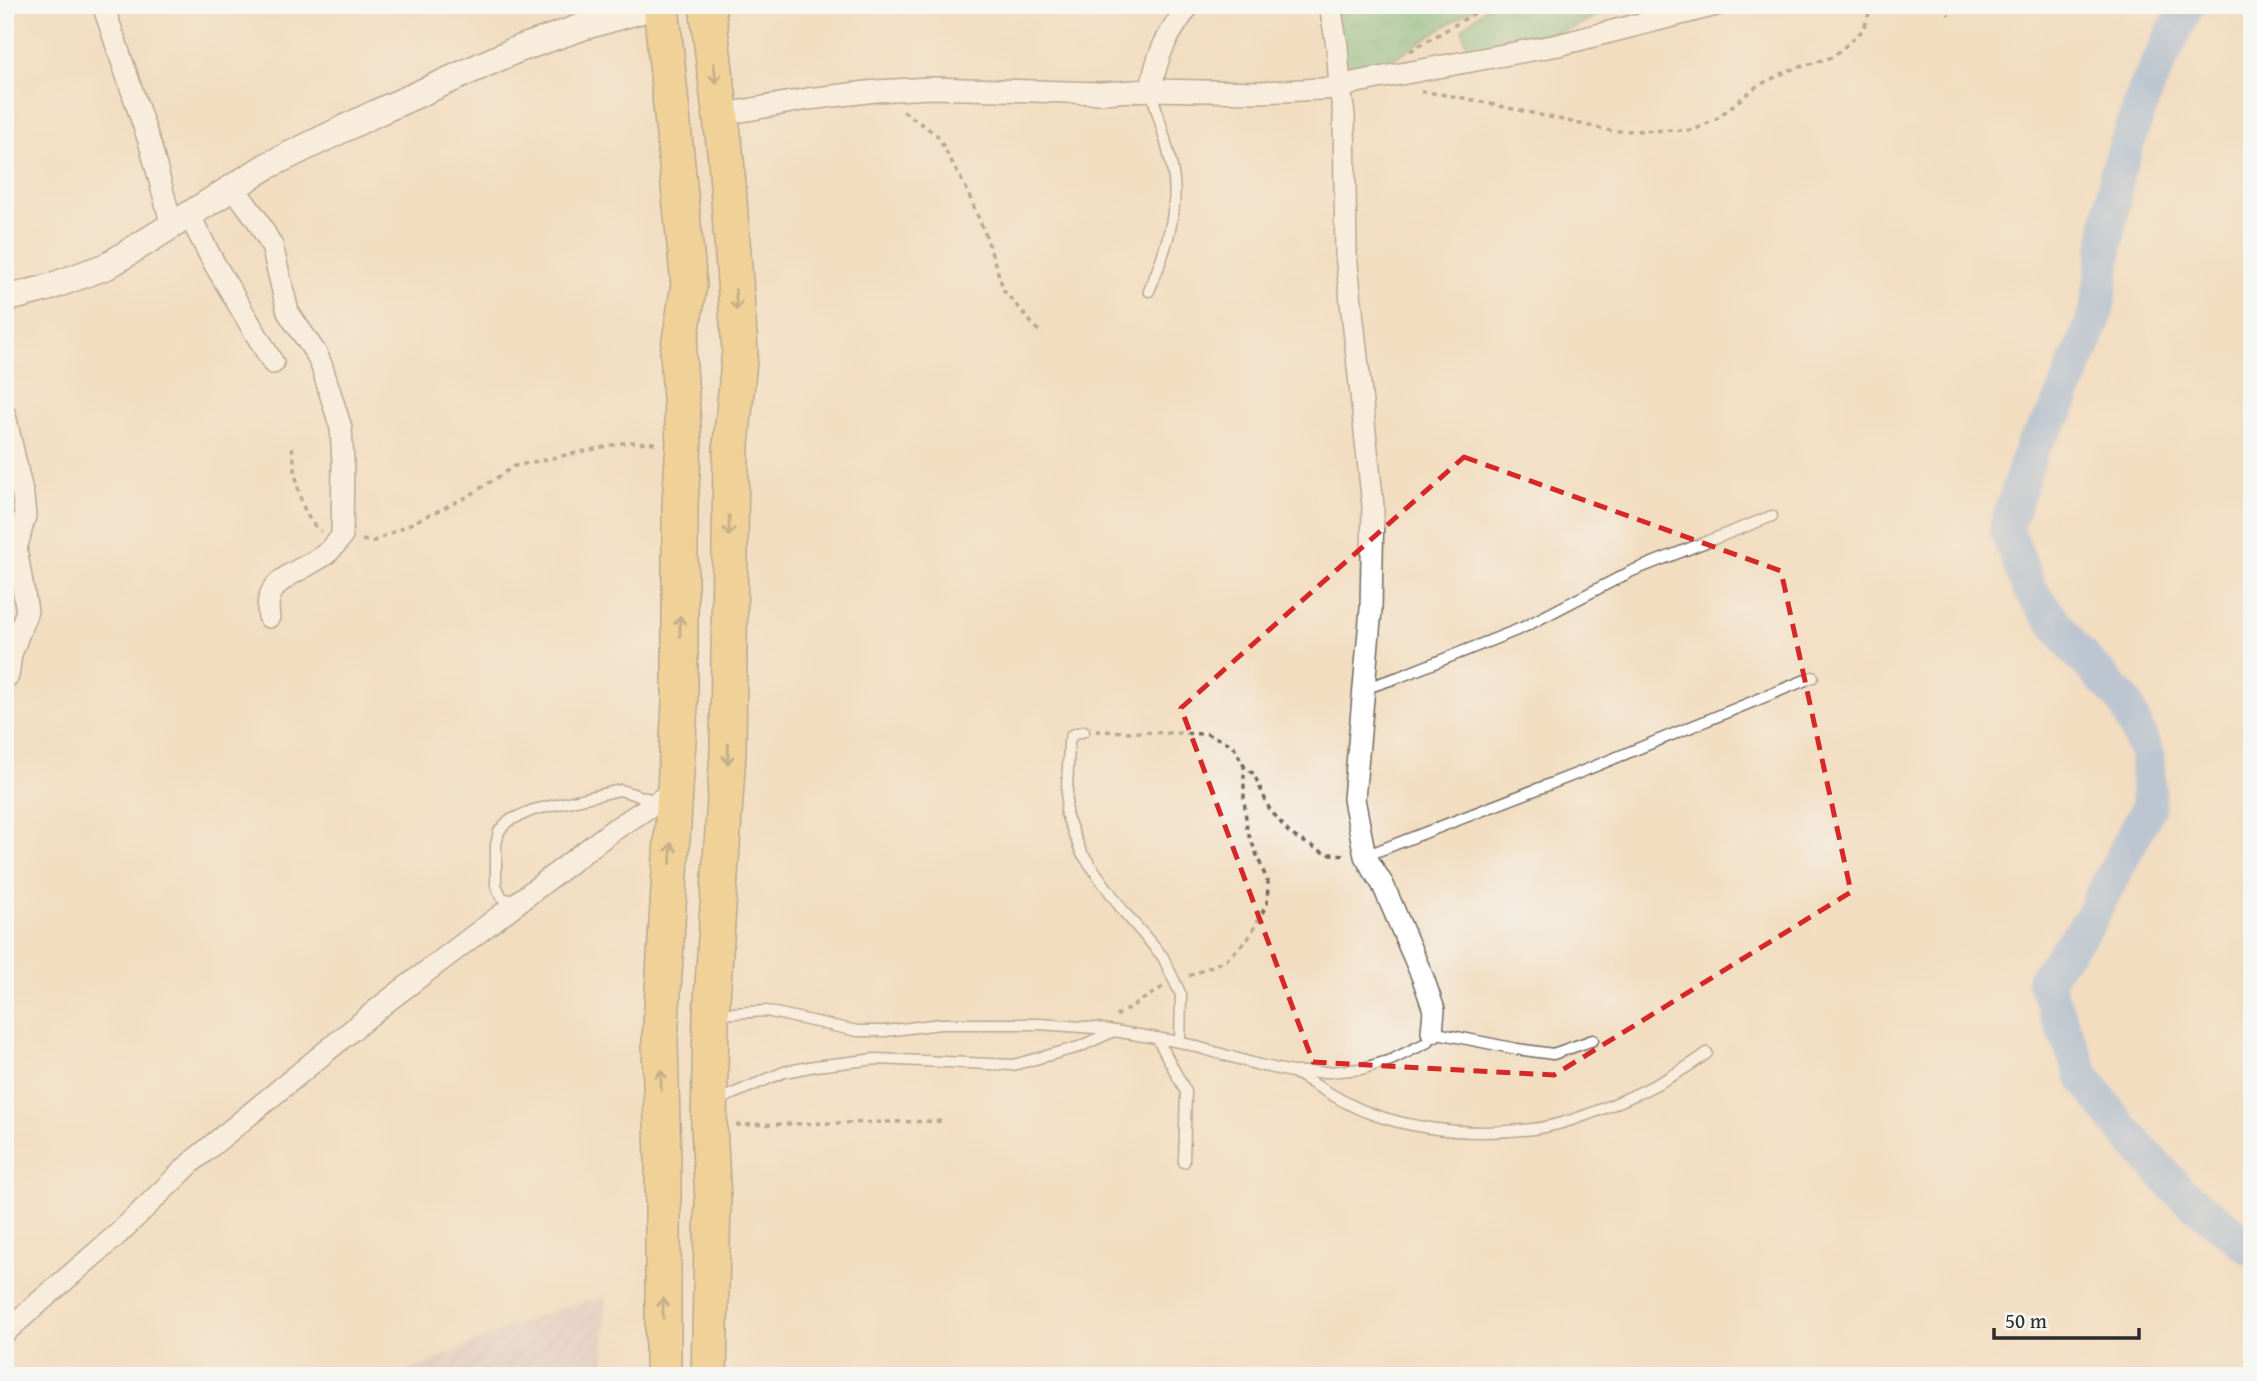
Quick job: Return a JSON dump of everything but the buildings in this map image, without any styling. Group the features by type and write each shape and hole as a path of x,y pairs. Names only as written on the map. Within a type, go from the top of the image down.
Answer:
{"highway":[{"path":"660,5 689,285 678,353 684,442 680,504 680,682 666,797 660,1041 663,1376"},
{"path":"707,5 720,115 740,350 731,445 728,575 729,753 711,1015 709,1115 713,1202 709,1376"},
{"path":"680,682 730,686"}],"street":[{"path":"103,5 150,144 181,221 214,263 273,363"},
{"path":"5,299 44,289 107,266 296,151 516,50 585,26 660,5"},
{"path":"1151,90 1155,63 1164,43 1189,5"},
{"path":"1330,5 1344,115 1346,255 1373,506 1366,688 1354,799 1366,856 1383,885 1434,1010 1432,1032"},
{"path":"720,115 808,99 931,88 1100,93 1151,90 1260,92 1340,88 1357,82 1558,45 1716,5"},
{"path":"233,187 272,246 288,312 317,355 341,428 342,536 328,552 274,586 266,605 269,617"},
{"path":"5,415 23,496 25,516 16,549 27,611 11,654 8,676"},
{"path":"5,1332 118,1234 193,1161 385,1003 612,831 666,797"}],"lane":[{"path":"1149,291 1172,217 1175,183 1151,90"},
{"path":"1366,688 1522,628 1632,571 1772,516"},
{"path":"1366,856 1813,677"},
{"path":"1084,731 1072,735 1069,742 1066,814 1080,852 1124,912 1163,957 1181,995 1180,1042"},
{"path":"518,902 502,898 496,885 496,845 499,831 508,821 533,810 620,790 666,797"},
{"path":"711,1015 766,1011 857,1031 886,1031 940,1024 1039,1024 1096,1028 1180,1042 1292,1072 1361,1069 1391,1060 1428,1042 1432,1032 1553,1054 1593,1041"},
{"path":"709,1115 785,1072 876,1059 1013,1065 1079,1047 1114,1031"},
{"path":"1157,1038 1186,1092 1184,1162"},
{"path":"1292,1072 1371,1114 1408,1125 1466,1131 1534,1129 1590,1113 1638,1093 1691,1065 1707,1053"}],"path":[{"path":"1405,54 1489,5"},
{"path":"1411,90 1464,98 1612,131 1694,130 1716,119 1757,86 1790,70 1833,57 1863,30 1872,5"},
{"path":"1943,5 1949,15"},
{"path":"876,91 937,135 966,188 986,236 1004,291 1042,335"},
{"path":"292,447 302,504 309,522 324,534 372,542 467,497 515,466 628,442 684,442"},
{"path":"1084,731 1206,734 1233,745 1244,766 1254,774 1269,808 1290,834 1326,854 1366,856"},
{"path":"1096,1028 1174,980 1201,972 1226,960 1248,939 1267,904 1268,883 1247,831 1244,766"},
{"path":"709,1115 943,1121"}],"highlighted area":[{"path":"1464,457 1781,571 1851,892 1554,1075 1313,1062 1181,708"}],"shaded area":[{"path":"605,1297 605,1376 399,1376 514,1325 568,1306"}],"green space":[{"path":"1335,5 1479,5 1361,79 1343,82"},
{"path":"1489,5 1615,5 1575,27 1470,56 1462,29"}],"waterway":[{"path":"2187,5 2146,89 2117,173 2096,314 2057,411 2032,447 2006,529 2030,590 2075,649 2125,702 2147,755 2149,806 2088,923 2044,980 2083,1076 2119,1125 2180,1192 2252,1249"}]}
